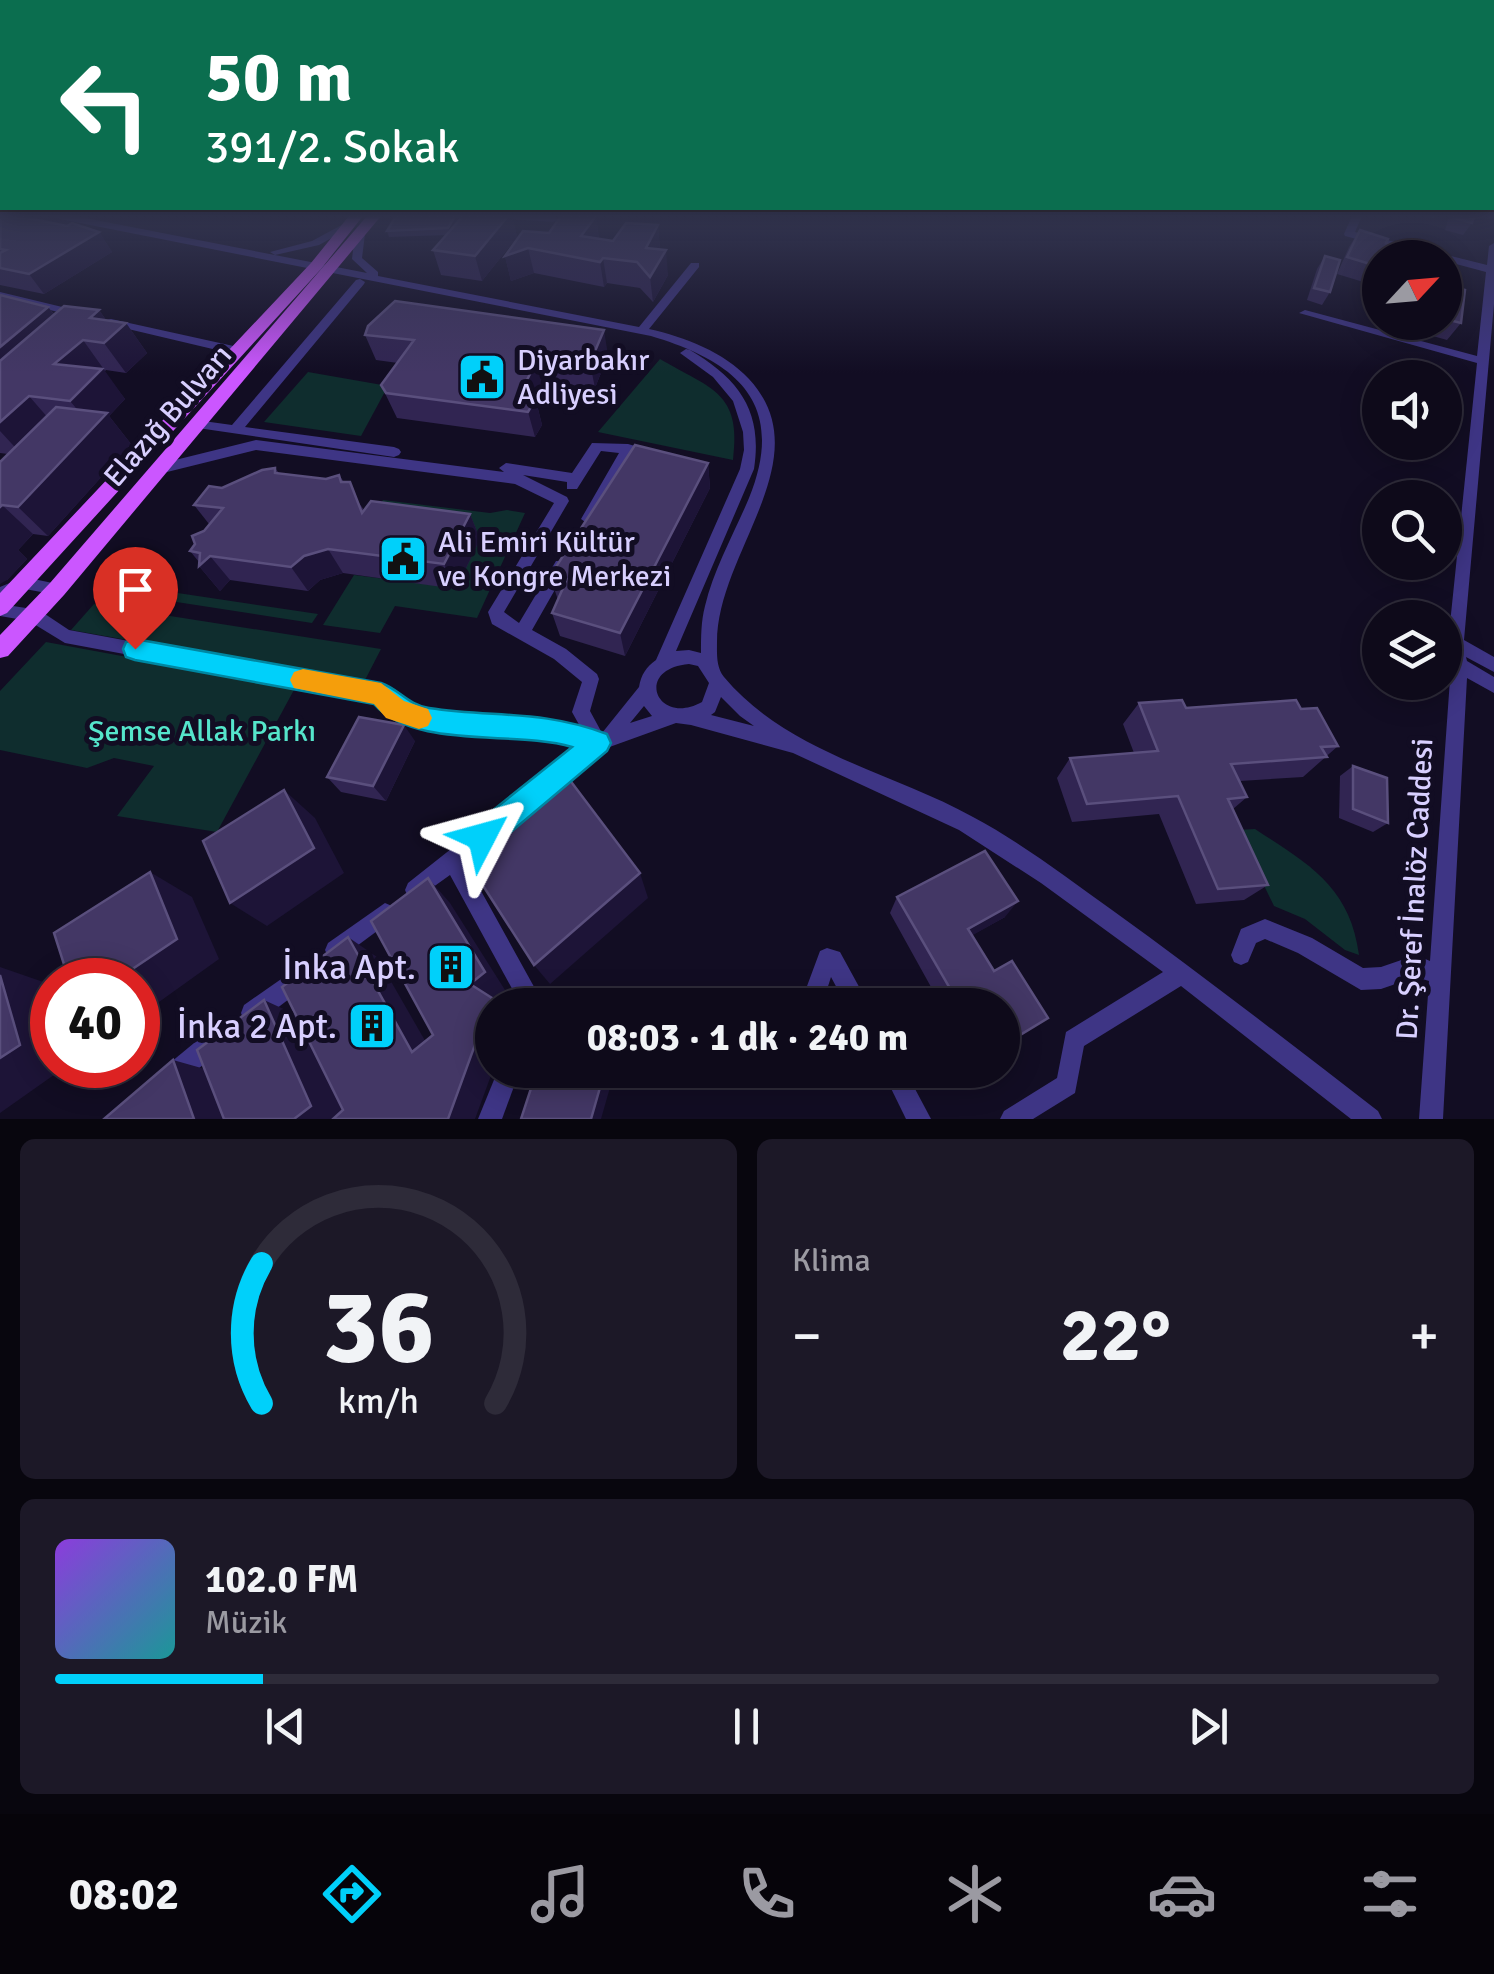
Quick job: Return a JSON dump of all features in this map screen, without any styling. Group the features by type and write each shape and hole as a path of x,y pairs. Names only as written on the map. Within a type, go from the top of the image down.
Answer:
{"main road":[{"name":"Elazığ Bulvarı","path":"0,649 160,469 323,268"},
{"name":"Elazığ Bulvarı","path":"0,608 238,351 321,271"}],"street":[{"path":"304,268 387,280 642,330 698,348 734,370 754,391 770,427 765,472 713,604 714,674 709,707 691,717"},
{"path":"150,1094 454,861 603,740 646,690 650,673 664,660 750,456 748,418 730,385 700,360 660,344 311,268"},
{"path":"368,268 387,280"},
{"path":"642,330 692,268"},
{"name":"Dr. Şeref İnalöz Caddesi","path":"1460,600 1482,361 1490,329 1492,270"},
{"path":"236,430 360,282"},
{"path":"0,295 238,351"},
{"path":"1306,313 1362,324"},
{"path":"81,330 94,318"},
{"path":"1419,340 1482,361"},
{"path":"196,424 576,478"},
{"path":"160,469 256,444 518,479 562,501"},
{"path":"603,740 581,712 591,678 523,631 498,619 498,605 598,446 646,453"},
{"path":"580,534 628,449"},
{"path":"523,631 570,550"},
{"path":"0,594 24,584 57,589"},
{"path":"0,608 33,615 66,636 381,694 395,709 426,720 543,727 603,740 670,717 691,717 796,746 966,824 1048,876 1182,973 1370,1119"},
{"path":"1462,646 1494,665"},
{"path":"664,660 684,655 714,674 746,711 796,746"},
{"path":"1462,668 1494,686"},
{"path":"646,690 653,707 670,717"},
{"name":"Dr. Şeref İnalöz Caddesi","path":"1432,1119 1457,700"},
{"path":"454,861 524,988"},
{"path":"1241,955 1248,936 1265,928 1305,944 1361,979 1380,978 1416,966 1440,976"},
{"path":"816,988 826,958 833,959 849,988"},
{"path":"1012,1119 1067,1085 1074,1040 1182,973"},
{"path":"490,1119 502,1088"},
{"path":"903,1088 919,1119"}],"green space":[{"path":"660,359 708,386 727,406 735,437 733,460 598,432"},
{"path":"308,372 388,386 361,436 264,422"},
{"path":"383,500 490,513 525,513 477,618 395,606 380,633 323,625 354,575 456,588 479,540 367,524"},
{"path":"111,583 318,614 312,623 105,591"},
{"path":"94,604 381,649 364,682 71,630"},
{"name":"Şemse Allak Parkı","path":"46,642 295,688 217,832 117,816 154,766 114,758 87,768 0,750 0,691"},
{"path":"1255,829 1324,879 1346,911 1359,955 1345,950 1305,919 1274,906 1237,830"}],"building":[{"path":"1,268 39,268 29,274"},
{"path":"1321,268 1337,268 1330,292 1314,288"},
{"path":"0,295 48,307 0,347"},
{"path":"395,301 604,330 590,363 539,356 522,390 534,391 535,400 528,412 386,393 381,385 414,340 365,335 368,326"},
{"path":"64,306 99,310 90,318 126,323 104,343 83,340 54,364 102,369 70,401 29,396 0,422 0,361"},
{"path":"56,407 107,413 18,507 0,507 0,462"},
{"path":"635,445 708,463 620,633 552,613 567,579 550,576"},
{"path":"275,468 275,473 326,479 339,475 341,482 350,482 362,513 371,501 470,514 444,564 328,549 304,556 291,567 210,556 199,566 200,553 190,551 195,544 192,536 204,531 223,508 194,505 209,486 222,488"},
{"path":"1182,700 1186,708 1296,700 1301,709 1317,708 1338,746 1321,747 1327,757 1231,764 1247,797 1228,799 1268,885 1218,889 1178,796 1087,804 1070,758 1158,751 1139,703"},
{"path":"359,717 404,725 373,786 327,777"},
{"path":"1353,766 1387,778 1388,823 1353,809"},
{"path":"566,775 640,873 534,965 462,853"},
{"path":"284,790 314,848 230,903 203,841"},
{"path":"985,851 1018,901 968,929 994,971 1012,961 1048,1018 1020,1035 1020,988 950,988 897,897"},
{"path":"150,872 177,939 149,958 62,958 54,933"},
{"path":"428,878 485,972 470,984 476,988 475,1045 448,1119 333,1119 343,1110 282,987 348,937 412,1052 433,1035 371,921"},
{"path":"0,975 20,1045 0,1058"},
{"path":"264,1000 311,1106 294,1119 224,1119 197,1050"},
{"path":"173,1060 194,1119 104,1119 140,1088 160,1088 160,1071"},
{"path":"531,1088 600,1088 591,1119 521,1119"}],"slow traffic":[{"path":"303,680 381,694 395,709 419,718"}],"place":[{"name":"Diyarbakır Adliyesi","path":"482,377"},
{"name":"Ali Emiri Kültür ve Kongre Merkezi","path":"403,559"},
{"name":"İnka Apt.","path":"451,967"},
{"name":"İnka 2 Apt.","path":"372,1026"}],"route":[{"path":"135,649 381,694 395,709 426,720 543,727 598,743 482,837"}]}
